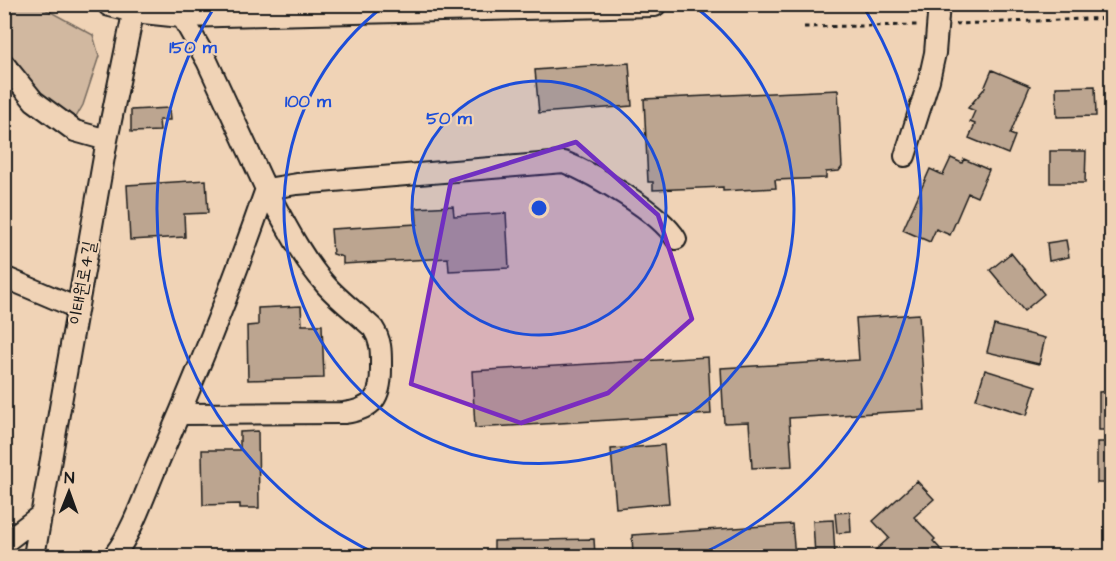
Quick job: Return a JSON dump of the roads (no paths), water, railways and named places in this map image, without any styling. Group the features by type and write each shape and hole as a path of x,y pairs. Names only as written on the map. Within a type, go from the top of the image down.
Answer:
{"main road":[{"path":"126,6 181,15 654,4"}],"street":[{"path":"904,156 929,80 935,53 939,4"},
{"name":"이태원로4길","path":"34,556 107,140 126,6"},
{"path":"180,414 344,413 366,408 379,393 382,346 373,328 326,286 300,251 266,189 207,62 181,15"},
{"path":"4,64 34,102 75,131 107,140"},
{"path":"266,189 297,184 564,162 580,169 646,210 662,222 675,239"},
{"path":"116,556 180,414 243,255 266,189"},
{"path":"4,277 77,308"},
{"path":"4,543 42,514"}]}
